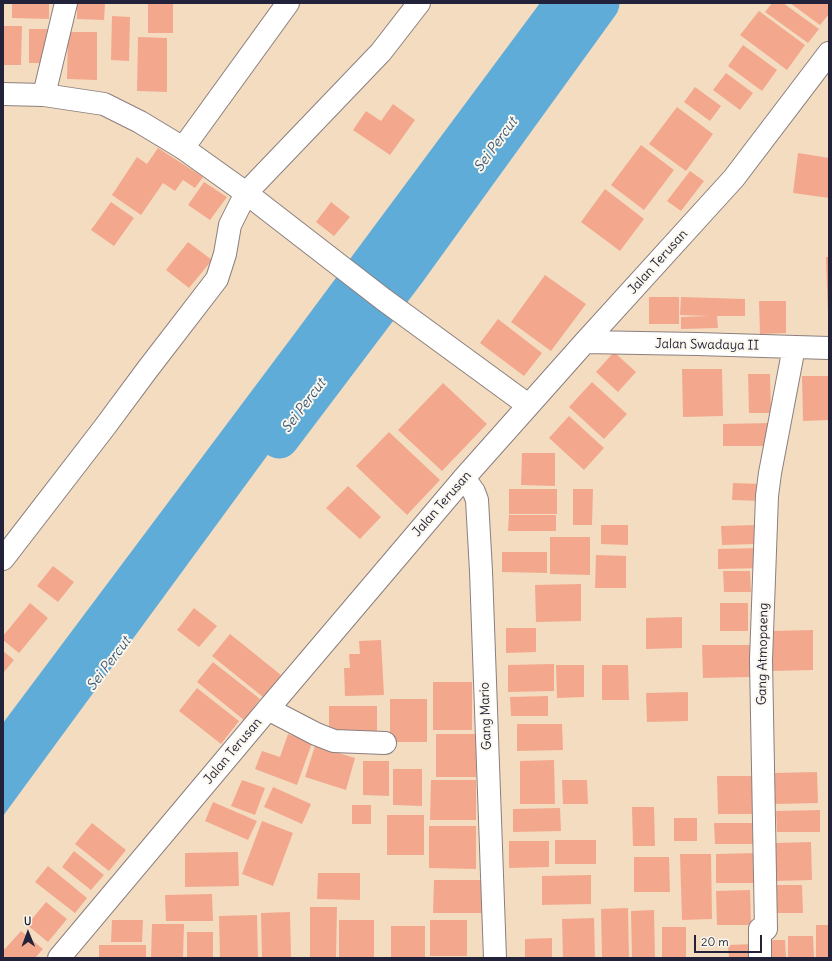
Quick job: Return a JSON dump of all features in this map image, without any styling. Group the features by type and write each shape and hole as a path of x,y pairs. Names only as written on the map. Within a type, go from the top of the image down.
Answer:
{"street":[{"path":"44,95 66,3"},
{"path":"183,148 288,3"},
{"path":"3,559 217,279 225,254 230,225 246,193 381,52 419,3"},
{"name":"Jalan Terusan","path":"59,958 464,478 528,405 734,178 829,54"},
{"path":"3,94 44,95 104,104 140,122 183,148 246,193 383,299 528,405"},
{"name":"Jalan Swadaya II","path":"585,342 829,348"},
{"name":"Gang Atmopaeng","path":"760,958 760,929 766,929 762,660 767,496 794,347"},
{"name":"Gang Mario","path":"464,478 474,492 477,500 481,571 495,958"},
{"path":"268,709 316,734 334,741 385,743"}],"water":[{"name":"Sei Percut","path":"540,3 599,3 3,816 3,723"}],"building":[{"path":"12,3 49,3 49,19 12,18"},
{"path":"77,3 105,3 104,20 77,19"},
{"path":"148,3 173,3 173,33 148,33"},
{"path":"772,3 783,3 819,29 808,43 765,12"},
{"path":"790,3 829,3 829,14 820,25"},
{"path":"759,11 805,45 787,70 740,35"},
{"path":"112,16 130,17 129,61 111,60"},
{"path":"3,26 22,26 21,65 3,65"},
{"path":"29,29 50,29 50,63 29,63"},
{"path":"68,32 97,32 97,80 67,79"},
{"path":"138,37 167,38 167,92 137,91"},
{"path":"743,45 777,70 762,91 728,66"},
{"path":"726,73 753,93 740,110 713,90"},
{"path":"695,87 721,106 710,121 684,102"},
{"path":"393,104 415,120 390,155 353,130 366,111 381,121"},
{"path":"677,107 713,134 686,171 649,144"},
{"path":"641,145 674,170 644,210 611,185"},
{"path":"158,148 203,177 195,188 183,180 175,191 163,183 141,215 112,195 137,157 147,164"},
{"path":"798,153 829,158 829,198 793,193"},
{"path":"690,171 704,181 681,211 667,201"},
{"path":"204,182 227,197 210,220 188,205"},
{"path":"605,189 644,219 620,251 581,222"},
{"path":"111,202 134,218 114,246 91,230"},
{"path":"331,202 350,217 334,236 316,222"},
{"path":"188,242 212,260 189,288 166,270"},
{"path":"826,257 829,257 829,313 828,313"},
{"path":"545,275 586,304 551,351 511,322"},
{"path":"649,297 679,297 679,324 649,324"},
{"path":"681,297 745,299 745,316 717,316 718,328 681,329 681,317 708,316 680,315"},
{"path":"759,301 786,301 786,333 760,334"},
{"path":"498,319 542,353 524,376 480,343"},
{"path":"614,352 636,372 618,392 596,372"},
{"path":"682,369 722,369 723,416 683,417"},
{"path":"748,374 770,374 771,413 749,413"},
{"path":"802,376 829,376 829,420 803,421"},
{"path":"592,382 627,414 604,439 569,407"},
{"path":"443,383 487,424 442,471 398,430"},
{"path":"569,416 604,448 584,470 549,438"},
{"path":"768,423 768,446 723,446 723,424"},
{"path":"389,432 440,480 407,515 356,466"},
{"path":"522,453 555,453 555,486 521,485"},
{"path":"733,483 762,484 761,501 732,500"},
{"path":"348,486 381,517 360,539 326,508"},
{"path":"509,489 557,489 557,514 509,514"},
{"path":"573,489 593,489 592,525 573,525"},
{"path":"509,515 556,515 556,531 508,531"},
{"path":"601,525 628,525 628,545 601,544"},
{"path":"756,525 756,544 722,545 721,526"},
{"path":"550,537 590,537 590,575 550,574"},
{"path":"761,548 762,568 718,569 718,549"},
{"path":"502,552 547,552 547,573 502,572"},
{"path":"596,555 626,556 626,588 595,588"},
{"path":"53,566 74,582 58,602 37,586"},
{"path":"723,571 750,571 751,592 724,592"},
{"path":"581,584 581,621 536,622 535,585"},
{"path":"30,603 48,618 19,653 3,640 3,636"},
{"path":"720,603 748,603 748,631 720,631"},
{"path":"194,608 217,626 199,647 177,630"},
{"path":"682,617 682,648 646,649 646,618"},
{"path":"506,628 536,628 536,652 506,653"},
{"path":"813,630 813,670 771,671 770,631"},
{"path":"230,634 281,675 263,697 212,656"},
{"path":"381,640 384,695 345,696 344,668 350,668 349,654 360,654 359,641"},
{"path":"702,645 750,645 750,677 703,678"},
{"path":"3,651 14,660 3,673"},
{"path":"213,662 260,699 244,720 197,682"},
{"path":"554,664 554,691 508,692 508,665"},
{"path":"556,665 584,665 584,697 557,698"},
{"path":"602,665 628,665 629,700 602,700"},
{"path":"433,682 472,682 472,730 433,730"},
{"path":"197,688 239,721 221,744 179,711"},
{"path":"688,692 688,721 647,722 646,693"},
{"path":"548,696 548,716 511,716 510,697"},
{"path":"390,699 427,699 427,742 390,742"},
{"path":"329,706 377,706 377,734 329,734"},
{"path":"517,724 562,724 563,750 517,751"},
{"path":"288,734 312,743 297,785 255,769 262,751 280,757"},
{"path":"436,734 476,734 476,777 436,777"},
{"path":"315,746 355,758 346,790 305,777"},
{"path":"554,760 555,804 520,804 520,761"},
{"path":"363,761 389,761 389,796 363,795"},
{"path":"393,769 422,769 422,806 393,805"},
{"path":"817,772 818,803 775,804 774,773"},
{"path":"717,776 755,776 755,814 718,814"},
{"path":"242,780 265,788 255,815 231,806"},
{"path":"431,780 476,780 476,820 430,820"},
{"path":"562,780 587,780 588,804 563,804"},
{"path":"273,787 311,804 302,824 264,807"},
{"path":"213,802 257,821 248,840 205,821"},
{"path":"352,805 371,805 371,824 352,824"},
{"path":"632,807 654,807 655,846 633,846"},
{"path":"560,808 561,831 513,832 513,809"},
{"path":"820,810 820,832 777,832 776,811"},
{"path":"387,815 424,815 424,855 387,855"},
{"path":"674,818 697,818 697,841 674,841"},
{"path":"262,821 293,833 273,886 242,874"},
{"path":"92,823 126,850 109,871 75,844"},
{"path":"714,823 752,823 753,844 715,844"},
{"path":"429,826 476,826 476,869 429,868"},
{"path":"555,840 596,840 596,864 555,864"},
{"path":"509,841 549,841 549,867 509,868"},
{"path":"811,842 812,880 776,881 775,843"},
{"path":"74,851 104,875 91,890 62,867"},
{"path":"238,852 239,886 185,887 185,853"},
{"path":"757,853 757,883 716,883 716,854"},
{"path":"680,854 711,854 712,919 682,920"},
{"path":"634,857 669,857 670,892 634,892"},
{"path":"48,866 87,898 75,913 35,882"},
{"path":"318,873 360,873 360,900 317,899"},
{"path":"591,875 591,904 542,905 542,876"},
{"path":"434,880 484,880 484,913 433,913"},
{"path":"776,885 802,885 803,913 777,913"},
{"path":"750,890 751,925 717,925 716,891"},
{"path":"212,894 213,921 166,921 165,895"},
{"path":"46,902 67,919 48,942 27,925"},
{"path":"310,907 337,907 336,958 310,958"},
{"path":"628,908 629,958 602,958 601,909"},
{"path":"654,910 655,958 632,958 631,911"},
{"path":"290,912 291,958 262,958 261,913"},
{"path":"257,915 258,958 220,958 219,916"},
{"path":"594,918 595,958 563,958 562,919"},
{"path":"112,920 143,920 142,942 111,942"},
{"path":"339,920 374,920 374,958 339,958"},
{"path":"430,920 467,920 467,956 430,956"},
{"path":"152,924 184,924 183,958 151,958"},
{"path":"816,925 829,925 829,958 816,958"},
{"path":"391,926 425,926 425,958 391,958"},
{"path":"662,927 686,927 686,958 662,958"},
{"path":"21,931 43,949 35,958 6,958 3,955 3,951"},
{"path":"187,932 213,932 213,958 187,958"},
{"path":"788,936 813,936 814,958 788,958"},
{"path":"552,938 552,958 525,958 525,939"},
{"path":"766,940 785,940 786,958 766,958"},
{"path":"755,944 756,958 729,958 728,945"},
{"path":"99,945 146,945 146,958 99,958"}],"waterway":[{"name":"Sei Percut","path":"279,438 406,270 599,3"}]}
